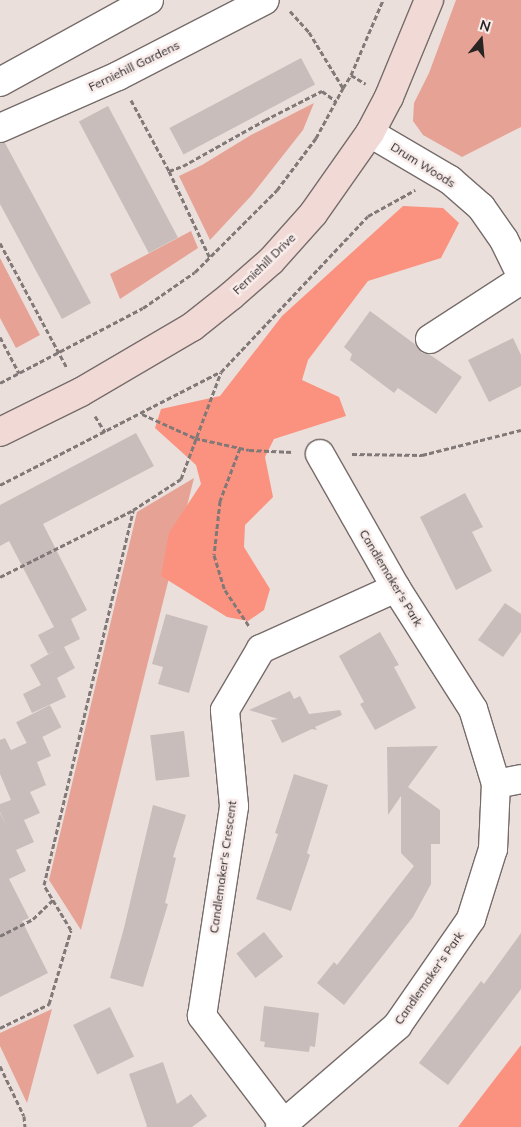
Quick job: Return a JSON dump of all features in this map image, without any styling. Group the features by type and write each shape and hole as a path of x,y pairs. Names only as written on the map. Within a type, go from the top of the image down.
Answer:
{"main road":[{"name":"Ferniehill Drive","path":"0,432 150,353 192,327 232,296 271,261 313,214 370,133 389,97 429,0"}],"street":[{"path":"0,82 149,0"},
{"name":"Ferniehill Gardens","path":"0,128 275,3"},
{"name":"Drum Woods","path":"370,133 450,180 481,207 504,240 521,275"},
{"path":"430,339 521,280"},
{"name":"Candlemaker's Park","path":"282,1126 397,1026 471,920 493,849 509,781 472,709 396,588 320,454"},
{"path":"261,649 396,588"},
{"name":"Candlemaker's Crescent","path":"261,649 226,710 234,806 202,1016 282,1126"}],"path":[{"path":"0,383 143,308 195,272 210,258 277,190 316,138 350,75 383,0"},
{"path":"275,3 309,32 343,88"},
{"path":"350,75 389,97"},
{"path":"118,76 169,171 210,258"},
{"path":"169,171 183,166 265,120 322,91 336,101"},
{"path":"0,485 221,372 368,216 420,188 432,169"},
{"path":"0,243 57,352"},
{"path":"0,338 19,373"},
{"path":"0,577 133,510 181,479 221,372"},
{"path":"240,448 220,501 214,555 225,590 248,623 261,649"},
{"path":"0,1028 49,1004 70,930 44,884 133,510"},
{"path":"0,936 33,918 53,900"},
{"path":"0,1066 24,1116 24,1127"}],"shaded area":[{"path":"456,0 521,0 521,127 462,157 423,135 413,121 414,103 429,73"},
{"path":"314,103 303,130 251,196 210,240 179,176 202,165 251,135"},
{"path":"403,206 443,208 459,223 441,258 368,281 308,360 302,380 339,397 346,416 274,439 265,457 273,497 245,525 244,547 270,589 264,610 248,621 227,617 161,576 169,533 201,484 196,465 155,428 161,409 220,396 282,316"},
{"path":"191,231 198,248 120,299 110,274"},
{"path":"0,258 40,335 16,348 0,318"},
{"path":"194,478 81,930 49,880 137,512"},
{"path":"52,1009 27,1103 0,1046 0,1033"},
{"path":"521,1045 521,1127 458,1127"}],"building":[{"path":"301,58 315,84 184,154 169,128"},
{"path":"108,106 178,238 149,253 79,121"},
{"path":"0,143 5,143 91,303 62,319 0,204"},
{"path":"370,311 416,345 422,353 429,354 462,377 436,414 398,388 394,393 350,360 352,354 344,347"},
{"path":"513,338 521,355 521,386 489,402 468,360"},
{"path":"136,433 154,466 43,524 87,610 71,619 80,639 64,647 75,668 57,678 66,697 32,713 23,694 41,685 30,665 54,651 48,654 38,635 54,627 9,541 0,546 0,505"},
{"path":"465,493 483,527 472,532 492,571 456,590 420,517"},
{"path":"505,603 521,614 521,632 503,657 478,640"},
{"path":"166,614 208,626 189,693 158,684 163,667 152,664"},
{"path":"380,632 399,665 394,667 416,708 375,730 360,704 364,702 339,656"},
{"path":"290,691 294,699 300,696 309,714 340,710 342,715 315,727 317,730 312,729 282,743 271,720 278,719 249,710"},
{"path":"50,705 61,727 27,745 16,722"},
{"path":"184,731 190,777 156,781 150,735"},
{"path":"42,736 51,756 37,762 46,785 30,792 40,813 24,820 34,842 16,850 26,871 9,879 29,918 22,921 48,973 0,997 0,813 7,827 0,812 0,804 11,800 0,774 0,740 5,738 11,750"},
{"path":"438,746 408,787 440,810 440,844 431,844 431,884 413,917 344,1005 317,983 334,962 337,965 414,866 401,853 401,796 388,815 387,747"},
{"path":"294,774 328,785 307,853 310,855 291,911 256,899 278,834 275,833"},
{"path":"153,805 186,815 173,857 176,858 165,903 168,904 143,987 110,978 124,928"},
{"path":"264,932 283,956 256,978 236,954"},
{"path":"521,933 521,989 448,1085 419,1063 481,981 484,984"},
{"path":"264,1006 319,1013 315,1047 310,1046 309,1052 264,1047 265,1042 260,1041"},
{"path":"110,1007 134,1056 97,1074 73,1025"},
{"path":"163,1062 177,1104 191,1094 207,1116 192,1127 146,1127 129,1074"}]}
